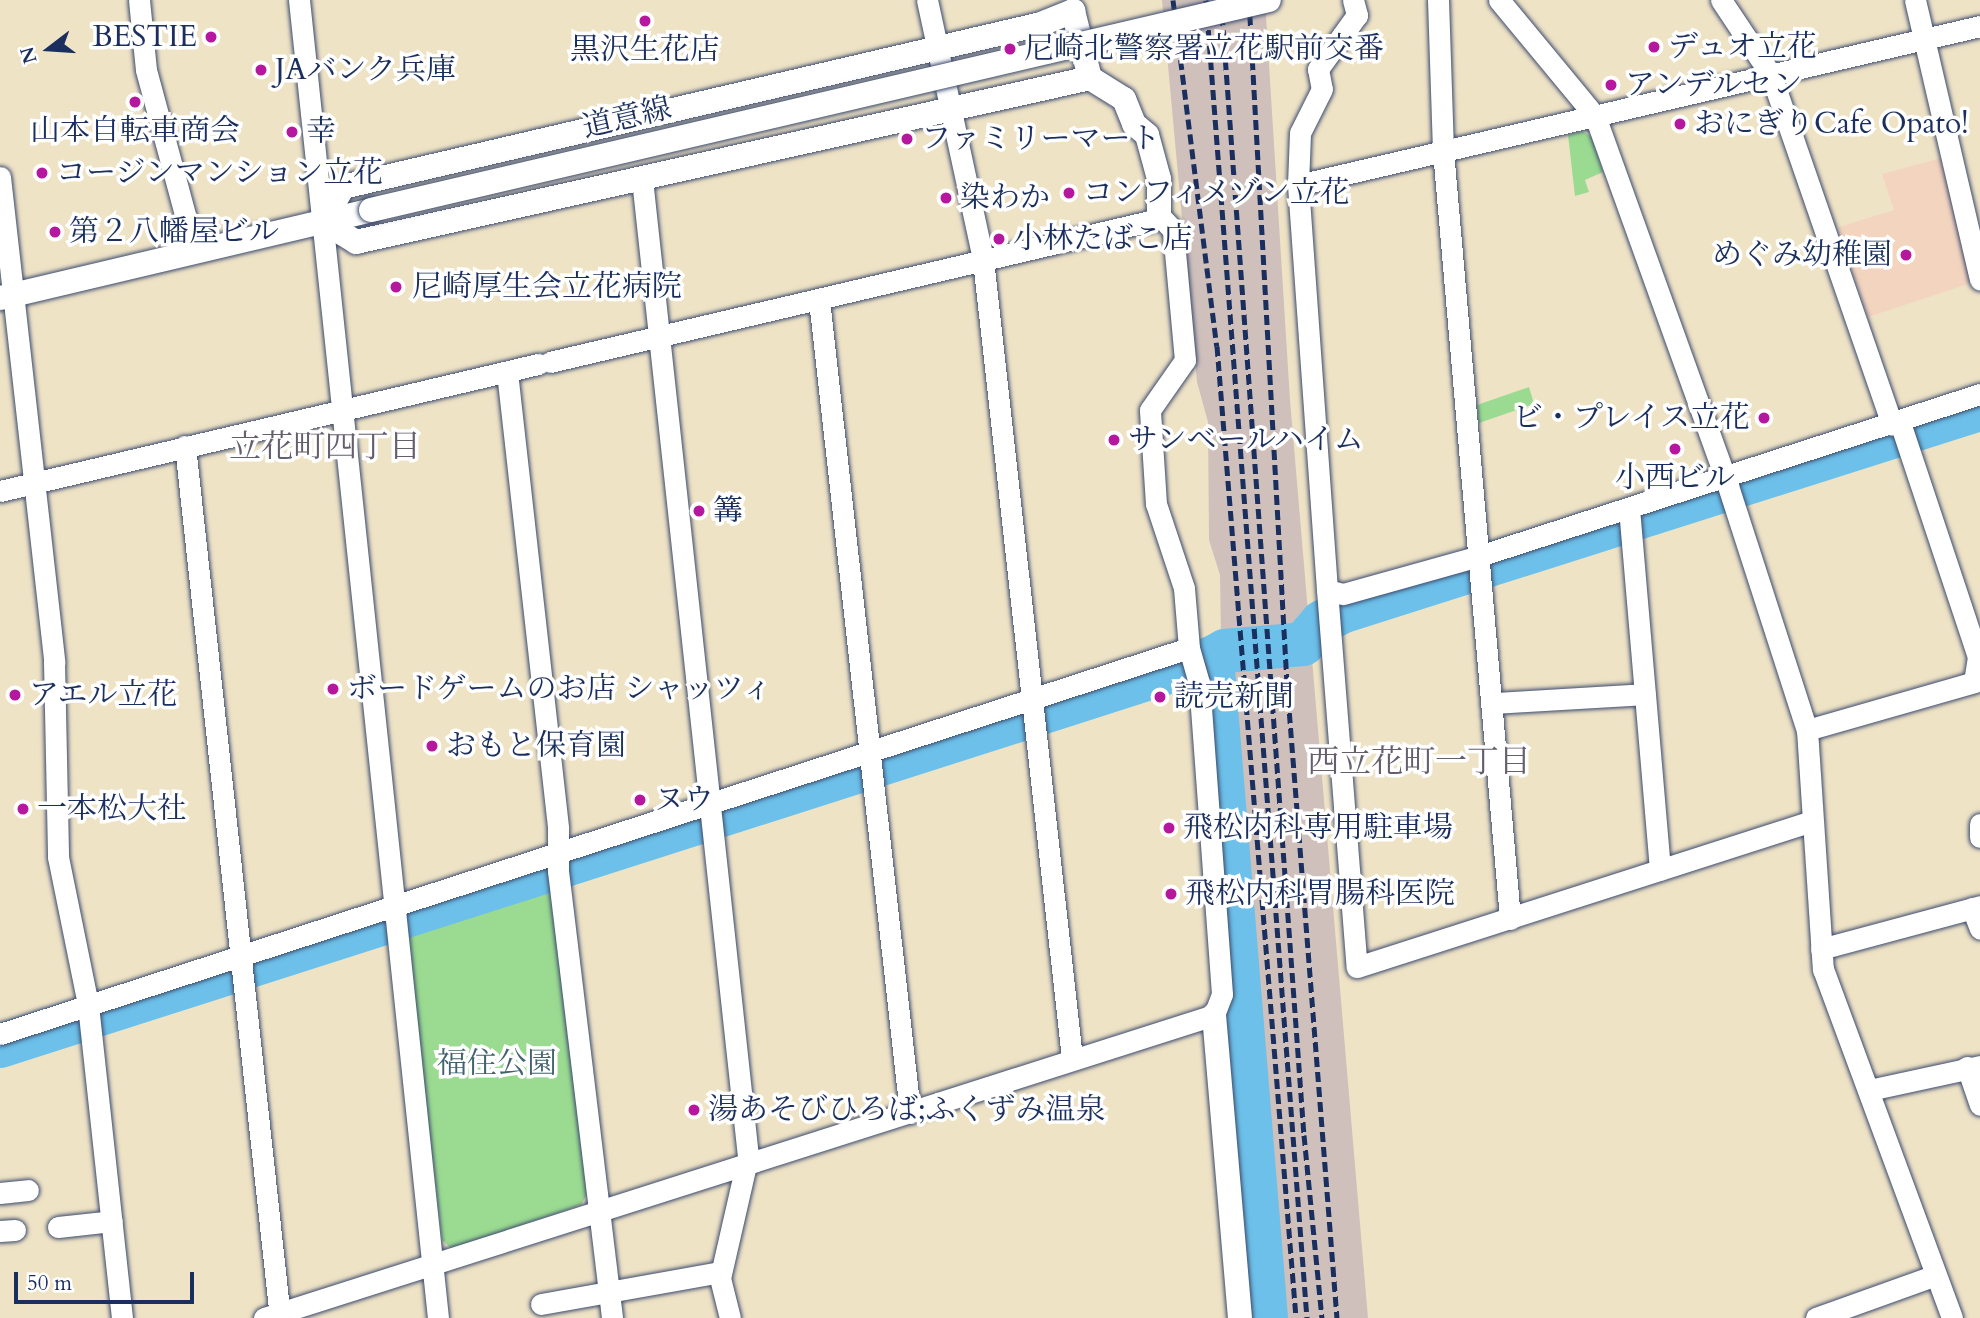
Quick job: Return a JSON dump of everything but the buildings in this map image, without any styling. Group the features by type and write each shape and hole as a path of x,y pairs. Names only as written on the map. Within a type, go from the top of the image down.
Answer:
{"street":[{"path":"139,0 146,70 195,252"},
{"path":"299,0 438,1318"},
{"path":"927,0 983,260 1072,1059"},
{"name":"道意線","path":"7,296 1269,0"},
{"path":"1353,0 1357,15 1318,69 1322,89 1300,133 1298,185 1357,967 1812,821"},
{"path":"1437,0 1443,151 1494,703 1510,919"},
{"path":"1499,0 1595,116 1728,486 1807,730 1823,969 1952,1318"},
{"path":"1721,0 1771,75 1900,430 1978,657 1973,682 1807,730"},
{"path":"1915,0 1980,280"},
{"path":"323,222 343,187 1041,24 1078,5 1090,78"},
{"path":"1298,185 1980,26"},
{"path":"323,222 356,242 1090,78 1124,99 1134,124 1147,135 1159,179 1159,215 1172,230 1185,360 1150,410 1155,491 1184,588 1191,658 1222,994 1214,1015 1240,1318"},
{"path":"0,177 7,296 54,662 58,857 89,1013 122,1318"},
{"path":"642,179 747,1164 721,1272 730,1318"},
{"path":"0,491 819,300 1150,221 1159,215"},
{"path":"819,300 910,1113"},
{"path":"507,372 558,862 612,1318"},
{"path":"1327,590 1343,594 1481,565 1900,430 1980,394"},
{"path":"185,446 242,964 275,1316 598,1210 1214,1015"},
{"path":"1630,517 1660,870"},
{"path":"0,1034 89,1013 1191,658"},
{"path":"1494,703 1645,694"},
{"path":"1980,824 1980,837"},
{"path":"1821,949 1976,907 1980,929"},
{"path":"1869,1090 1974,1066 1980,1105"},
{"path":"0,1193 28,1190"},
{"path":"58,1227 112,1221"},
{"path":"541,1304 721,1272"},
{"path":"1825,1316 1936,1275"}],"shaded area":[{"path":"1162,0 1265,0 1290,400 1368,1318 1272,1318 1217,661 1226,646 1221,635 1220,575 1209,540 1208,422 1197,382"},
{"name":"めぐみ幼稚園","path":"1941,158 1971,283 1868,317 1839,227 1894,210 1882,174"}],"green space":[{"path":"1582,131 1592,137 1603,172 1585,180 1589,192 1575,196 1568,135"},
{"path":"1529,387 1534,404 1479,423 1477,405"},
{"name":"福住公園","path":"542,881 550,887 587,1194 581,1205 452,1249 442,1240 406,935 412,922"}],"waterway":[{"path":"1266,1318 1212,658 1225,651 1303,644 1322,622 1344,611 1980,409"},
{"path":"0,1046 1212,658"}],"railway":[{"path":"1173,0 1217,346 1296,1318"},
{"path":"1206,0 1307,1318"},
{"path":"1221,0 1304,1135 1322,1318"},
{"path":"1249,0 1287,683 1337,1318"}],"place":[{"name":"黒沢生花店","path":"645,21"},
{"name":"BESTIE","path":"211,37"},
{"name":"デュオ立花","path":"1654,47"},
{"name":"尼崎北警察署立花駅前交番","path":"1010,49"},
{"name":"JAバンク兵庫","path":"261,70"},
{"name":"アンデルセン","path":"1611,85"},
{"name":"山本自転車商会","path":"135,102"},
{"name":"おにぎりCafe Opato!","path":"1680,124"},
{"name":"幸","path":"292,132"},
{"name":"ファミリーマート","path":"907,139"},
{"name":"コージンマンション立花","path":"42,173"},
{"name":"コンフィメゾン立花","path":"1069,193"},
{"name":"染わか","path":"946,198"},
{"name":"第２八幡屋ビル","path":"55,232"},
{"name":"小林たばこ店","path":"999,239"},
{"name":"めぐみ幼稚園","path":"1906,255"},
{"name":"尼崎厚生会立花病院","path":"396,287"},
{"name":"ビ・プレイス立花","path":"1764,418"},
{"name":"サンベールハイム","path":"1114,440"},
{"name":"小西ビル","path":"1675,449"},
{"name":"篝","path":"699,511"},
{"name":"ボードゲームのお店 シャッツィ","path":"333,689"},
{"name":"アエル立花","path":"15,695"},
{"name":"読売新聞","path":"1160,697"},
{"name":"おもと保育園","path":"432,746"},
{"name":"ヌウ","path":"640,800"},
{"name":"一本松大社","path":"23,809"},
{"name":"飛松内科専用駐車場","path":"1169,828"},
{"name":"飛松内科胃腸科医院","path":"1171,894"},
{"name":"湯あそびひろば;ふくずみ温泉","path":"694,1110"}],"district":[{"name":"立花町四丁目","path":"325,447"},
{"name":"西立花町一丁目","path":"1419,762"}]}
